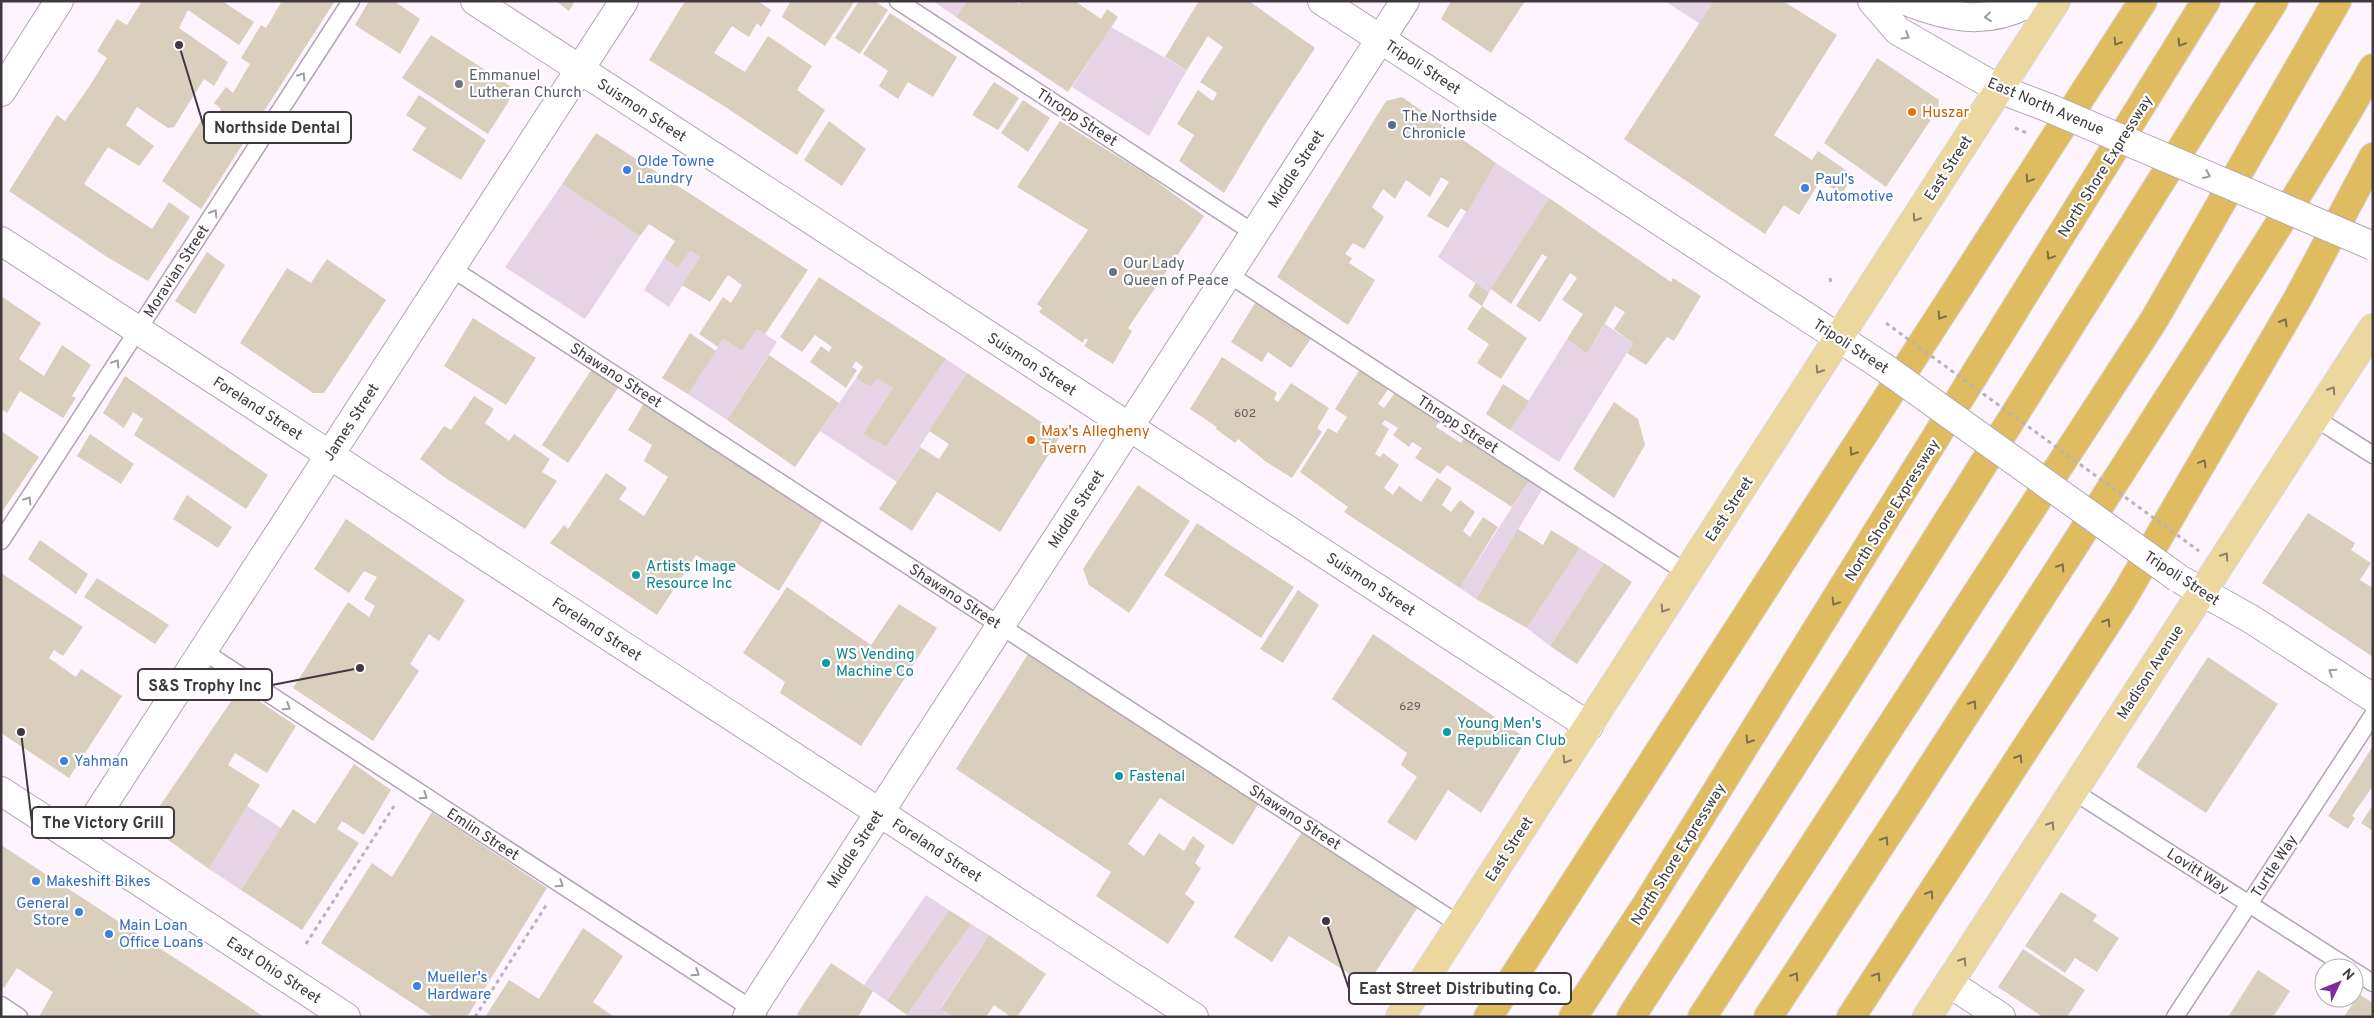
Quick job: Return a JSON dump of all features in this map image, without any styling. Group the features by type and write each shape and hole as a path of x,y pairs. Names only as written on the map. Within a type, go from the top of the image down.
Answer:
{"highway":[{"path":"1488,1017 2143,1"},
{"name":"North Shore Expressway","path":"1573,1017 1651,897 2206,1"},
{"path":"1631,1017 1864,656 2274,1"},
{"path":"1702,1017 2154,320 2337,1"},
{"path":"1768,1017 1946,747 2248,273 2335,134 2373,68"},
{"path":"1851,1017 2122,600 2298,298 2373,157"}],"main road":[{"name":"East Street","path":"1400,1017 2056,1"},
{"name":"Madison Avenue","path":"1927,1017 2373,328"}],"street":[{"path":"1,92 59,1"},
{"name":"Suismon Street","path":"475,1 1589,726"},
{"name":"James Street","path":"79,842 624,1"},
{"name":"Tripoli Street","path":"1322,1 1882,366 2178,578 2252,619 2373,698"},
{"name":"Middle Street","path":"754,1014 879,812 1405,1"},
{"name":"East North Avenue","path":"1872,1 1898,31 1999,89 2049,108 2373,246"},
{"path":"1906,1 1956,17 1984,18 2006,14 2033,1"},
{"name":"Foreland Street","path":"1,241 1194,1017"},
{"name":"East Ohio Street","path":"1,791 346,1017"},
{"path":"1949,983 2001,1017"}],"lane":[{"name":"Moravian Street","path":"1,541 351,1"},
{"name":"Thropp Street","path":"898,1 1254,233"},
{"name":"Shawano Street","path":"451,268 1460,924"},
{"name":"Thropp Street","path":"1228,274 1687,573"},
{"path":"2314,418 2373,455"},
{"name":"Emlin Street","path":"203,652 754,1014"},
{"name":"Turtle Way","path":"2175,1017 2373,715"},
{"name":"Lovitt Way","path":"2073,791 2333,958"},
{"path":"1,1005 19,1017"}],"path":[{"path":"1830,278 1831,284"},
{"path":"1886,323 2199,550"},
{"path":"306,944 397,801"},
{"path":"475,1017 550,900"}],"shaded area":[{"path":"933,1 967,1 956,17"},
{"path":"1665,1 1714,1 1700,24"},
{"path":"1111,27 1187,70 1149,136 1072,87"},
{"path":"1496,163 1549,198 1489,293 1438,257"},
{"path":"562,184 640,236 585,319 505,267"},
{"path":"690,251 700,257 669,307 644,290 664,258 678,268"},
{"path":"1605,324 1633,343 1559,462 1510,430 1567,339 1587,354"},
{"path":"757,329 777,342 727,420 688,394 723,339 742,351"},
{"path":"946,359 967,373 897,482 820,431 856,378 870,387 877,379 893,388 863,434 886,447"},
{"path":"1529,481 1542,490 1476,599 1460,588"},
{"path":"1580,548 1604,563 1550,646 1527,628"},
{"path":"247,806 281,828 241,890 209,869"},
{"path":"926,895 949,910 887,1001 864,985"},
{"path":"971,924 989,935 941,1007 953,1017 909,1017 907,1015"}],"building":[{"path":"142,1 222,1 254,22 239,45 188,10 179,28 228,62 214,86 204,79 174,127 168,128 137,107 126,125 154,146 139,166 108,147 84,184 152,229 169,202 190,217 148,281 107,257 9,191 57,115 65,121 89,87 107,58 97,51 117,19 127,25"},
{"path":"282,1 335,1 201,209 162,181 202,119 211,126 221,109 214,103 226,87 233,93 250,64 241,58 261,25 266,28"},
{"path":"369,1 394,1 420,19 400,54 355,25"},
{"path":"556,1 575,1 569,11"},
{"path":"685,1 758,1 771,10 761,27 757,23 749,37 732,26 714,53 745,72 768,36 812,66 797,90 825,110 797,155 724,106 649,60"},
{"path":"788,1 855,1 825,46 782,17 790,2"},
{"path":"859,1 874,1 888,10 860,54 835,38"},
{"path":"967,1 1016,1 1019,4 1021,1 1075,1 1101,19 1107,9 1118,17 1068,92 956,17"},
{"path":"1199,1 1249,1 1315,48 1264,126 1224,193 1179,161 1194,135 1177,124 1198,90 1213,101 1217,93 1200,82 1223,47 1208,36 1187,70 1165,57"},
{"path":"1451,1 1525,1 1491,53 1441,19"},
{"path":"1714,1 1783,1 1837,35 1774,135 1812,160 1818,151 1853,175 1842,194 1820,181 1799,215 1784,205 1765,234 1624,139"},
{"path":"890,13 957,57 933,97 908,82 898,99 879,86 888,71 863,54"},
{"name":"Emmanuel Lutheran Church","path":"431,35 516,90 488,134 402,78"},
{"path":"1877,58 1939,100 1938,109 1886,187 1824,143"},
{"path":"994,82 1019,98 998,130 972,115"},
{"path":"419,95 486,140 461,180 412,150 426,128 406,115"},
{"path":"1402,97 1496,163 1467,212 1461,208 1448,228 1427,216 1449,182 1441,177 1430,197 1406,180 1395,199 1383,189 1372,207 1384,217 1364,249 1353,243 1345,254 1352,258 1349,263 1375,280 1348,325 1277,277 1386,101"},
{"path":"1023,100 1050,118 1028,152 1001,133"},
{"path":"829,121 866,149 842,186 804,160"},
{"name":"Our Lady Queen of Peace","path":"1060,121 1146,174 1204,216 1128,328 1132,331 1113,364 1084,346 1088,340 1085,338 1083,343 1039,312 1042,308 1037,304 1088,230 1017,187"},
{"path":"596,133 808,270 765,334 757,329 742,351 723,339 718,347 699,334 723,297 731,303 742,285 728,275 710,302 682,285 700,257 690,251 678,268 664,258 675,241 649,224 640,236 562,184"},
{"path":"1549,198 1671,282 1673,278 1701,296 1674,341 1667,337 1646,365 1627,353 1633,343 1614,329 1625,312 1615,306 1587,354 1567,339 1583,314 1562,300 1577,278 1570,273 1540,322 1516,306 1547,257 1542,254 1511,304 1491,289"},
{"path":"207,252 225,265 195,314 175,301"},
{"path":"327,259 386,300 324,393 313,393 240,343 287,268 311,283"},
{"path":"819,277 946,359 886,447 863,434 893,388 877,379 870,387 856,378 863,367 856,361 852,367 857,370 846,388 810,362 821,346 829,352 832,347 815,335 802,352 780,337"},
{"path":"1476,283 1489,293 1482,306 1468,296"},
{"path":"1,296 41,323 19,359 44,376 62,345 91,365 72,396 76,398 63,418 20,391 7,413 1,409"},
{"path":"1257,300 1312,337 1291,368 1268,352 1262,362 1231,342"},
{"path":"1482,306 1527,338 1501,379 1477,363 1489,344 1467,329"},
{"path":"473,318 536,358 506,405 444,366"},
{"path":"690,333 716,351 688,394 662,378"},
{"path":"769,355 839,403 795,467 727,420"},
{"path":"1222,357 1277,393 1274,399 1278,402 1291,383 1329,408 1317,428 1322,432 1292,478 1265,461 1238,439 1235,443 1216,429 1217,427 1190,409"},
{"path":"592,369 618,388 568,463 542,445"},
{"path":"1360,369 1389,388 1378,404 1384,408 1395,393 1438,422 1436,427 1461,443 1464,437 1529,481 1512,507 1447,465 1440,474 1415,458 1422,448 1412,442 1409,447 1393,435 1398,428 1385,420 1382,424 1389,429 1375,454 1380,457 1383,453 1399,465 1384,488 1393,495 1399,486 1421,502 1437,478 1452,488 1442,505 1451,512 1460,500 1475,512 1463,531 1470,537 1483,517 1498,527 1460,588 1344,512 1348,507 1300,472 1328,428 1337,433 1347,417 1335,409"},
{"path":"967,373 1061,435 1000,532 937,492 912,531 879,509 920,447 939,459 949,444 929,431"},
{"path":"125,376 268,475 246,509 134,435 143,419 133,412 124,428 103,413"},
{"path":"1503,384 1529,401 1510,430 1486,414"},
{"path":"474,396 494,409 485,423 509,441 514,434 550,459 542,472 557,481 525,529 447,479 420,459 444,426 451,430"},
{"path":"1614,402 1638,419 1645,445 1614,498 1573,469"},
{"path":"644,403 823,520 779,591 733,561 725,573 696,555 657,615 550,543 564,525 568,529 606,473 627,488 619,499 644,516 668,477 644,461 652,445 628,430"},
{"path":"1,431 39,457 1,513"},
{"path":"90,434 134,464 121,484 77,456"},
{"path":"1138,485 1190,521 1129,613 1089,585 1083,569"},
{"path":"187,495 232,527 218,548 173,519"},
{"path":"2308,513 2355,543 2351,550 2371,563 2360,580 2373,588 2373,657 2262,583"},
{"path":"346,519 465,600 439,641 429,634 410,664 419,671 373,741 293,688 348,602 369,617 375,606 364,599 377,577 364,571 349,593 314,569"},
{"path":"1197,523 1294,587 1261,638 1164,575"},
{"path":"1518,529 1543,545 1551,530 1580,548 1527,628 1476,599"},
{"path":"40,540 88,574 76,594 28,559"},
{"path":"1604,563 1632,582 1577,664 1550,646"},
{"path":"1,573 83,627 63,656 54,650 49,658 76,677 81,669 122,696 69,778 1,733"},
{"path":"97,578 169,625 155,644 84,597"},
{"path":"787,587 871,645 899,604 937,628 861,746 780,693 785,682 743,653"},
{"path":"1298,590 1319,605 1283,663 1260,649"},
{"path":"1373,634 1527,739 1481,813 1448,790 1416,841 1387,822 1417,777 1401,765 1407,753 1332,699"},
{"path":"1030,651 1259,803 1233,845 1160,798 1128,844 1144,856 1159,833 1184,851 1193,836 1205,846 1195,863 1201,868 1185,894 1195,902 1168,944 1096,896 1111,872 956,769"},
{"path":"2208,657 2278,704 2206,813 2136,767"},
{"path":"240,688 296,726 267,773 235,753 228,765 260,785 209,869 147,825"},
{"path":"2373,746 2373,786 2352,816 2355,818 2348,829 2328,816"},
{"path":"354,764 391,790 364,835 342,821 337,829 359,843 302,930 241,890 293,809 315,824"},
{"path":"2373,805 2373,831 2361,823"},
{"path":"432,812 547,888 467,1017 433,1017 321,943 372,863 392,877"},
{"path":"1302,832 1418,907 1367,985 1289,936 1272,962 1234,937"},
{"path":"1,845 264,1017 39,1017 53,992 17,968 4,988 1,986"},
{"path":"2061,892 2097,915 2093,921 2119,938 2097,972 2075,958 2065,973 2025,946"},
{"path":"949,910 971,924 907,1015 887,1001"},
{"path":"583,928 623,956 593,1002 614,1017 485,1017 509,980 539,999"},
{"path":"989,935 1046,974 1017,1017 1011,1017 994,1005 986,1017 953,1017 941,1008"},
{"path":"2023,949 2085,990 2067,1017 2043,1017 1998,987"},
{"path":"831,963 873,991 858,1017 801,1017 797,1014"},
{"path":"2258,970 2290,991 2273,1017 2228,1017"},
{"path":"2364,997 2373,1003 2373,1017 2344,1017 2350,1008 2364,1008"}],"place":[{"name":"Northside Dental","path":"179,45"},
{"name":"Emmanuel Lutheran Church","path":"459,84"},
{"name":"Huszar","path":"1912,112"},
{"name":"The Northside Chronicle","path":"1392,125"},
{"name":"Olde Towne Laundry","path":"627,170"},
{"name":"Paul's Automotive","path":"1805,188"},
{"name":"Our Lady Queen of Peace","path":"1113,272"},
{"name":"Max's Allegheny Tavern","path":"1031,440"},
{"name":"Artists Image Resource Inc","path":"636,575"},
{"name":"WS Vending Machine Co","path":"826,663"},
{"name":"S&S Trophy Inc","path":"360,668"},
{"name":"The Victory Grill","path":"21,732"},
{"name":"Young Men's Republican Club","path":"1447,732"},
{"name":"Yahman","path":"64,761"},
{"name":"Fastenal","path":"1119,776"},
{"name":"Makeshift Bikes","path":"36,881"},
{"name":"General Store","path":"79,912"},
{"name":"East Street Distributing Co.","path":"1326,921"},
{"name":"Main Loan Office Loans","path":"109,934"},
{"name":"Mueller's Hardware","path":"417,986"}]}
